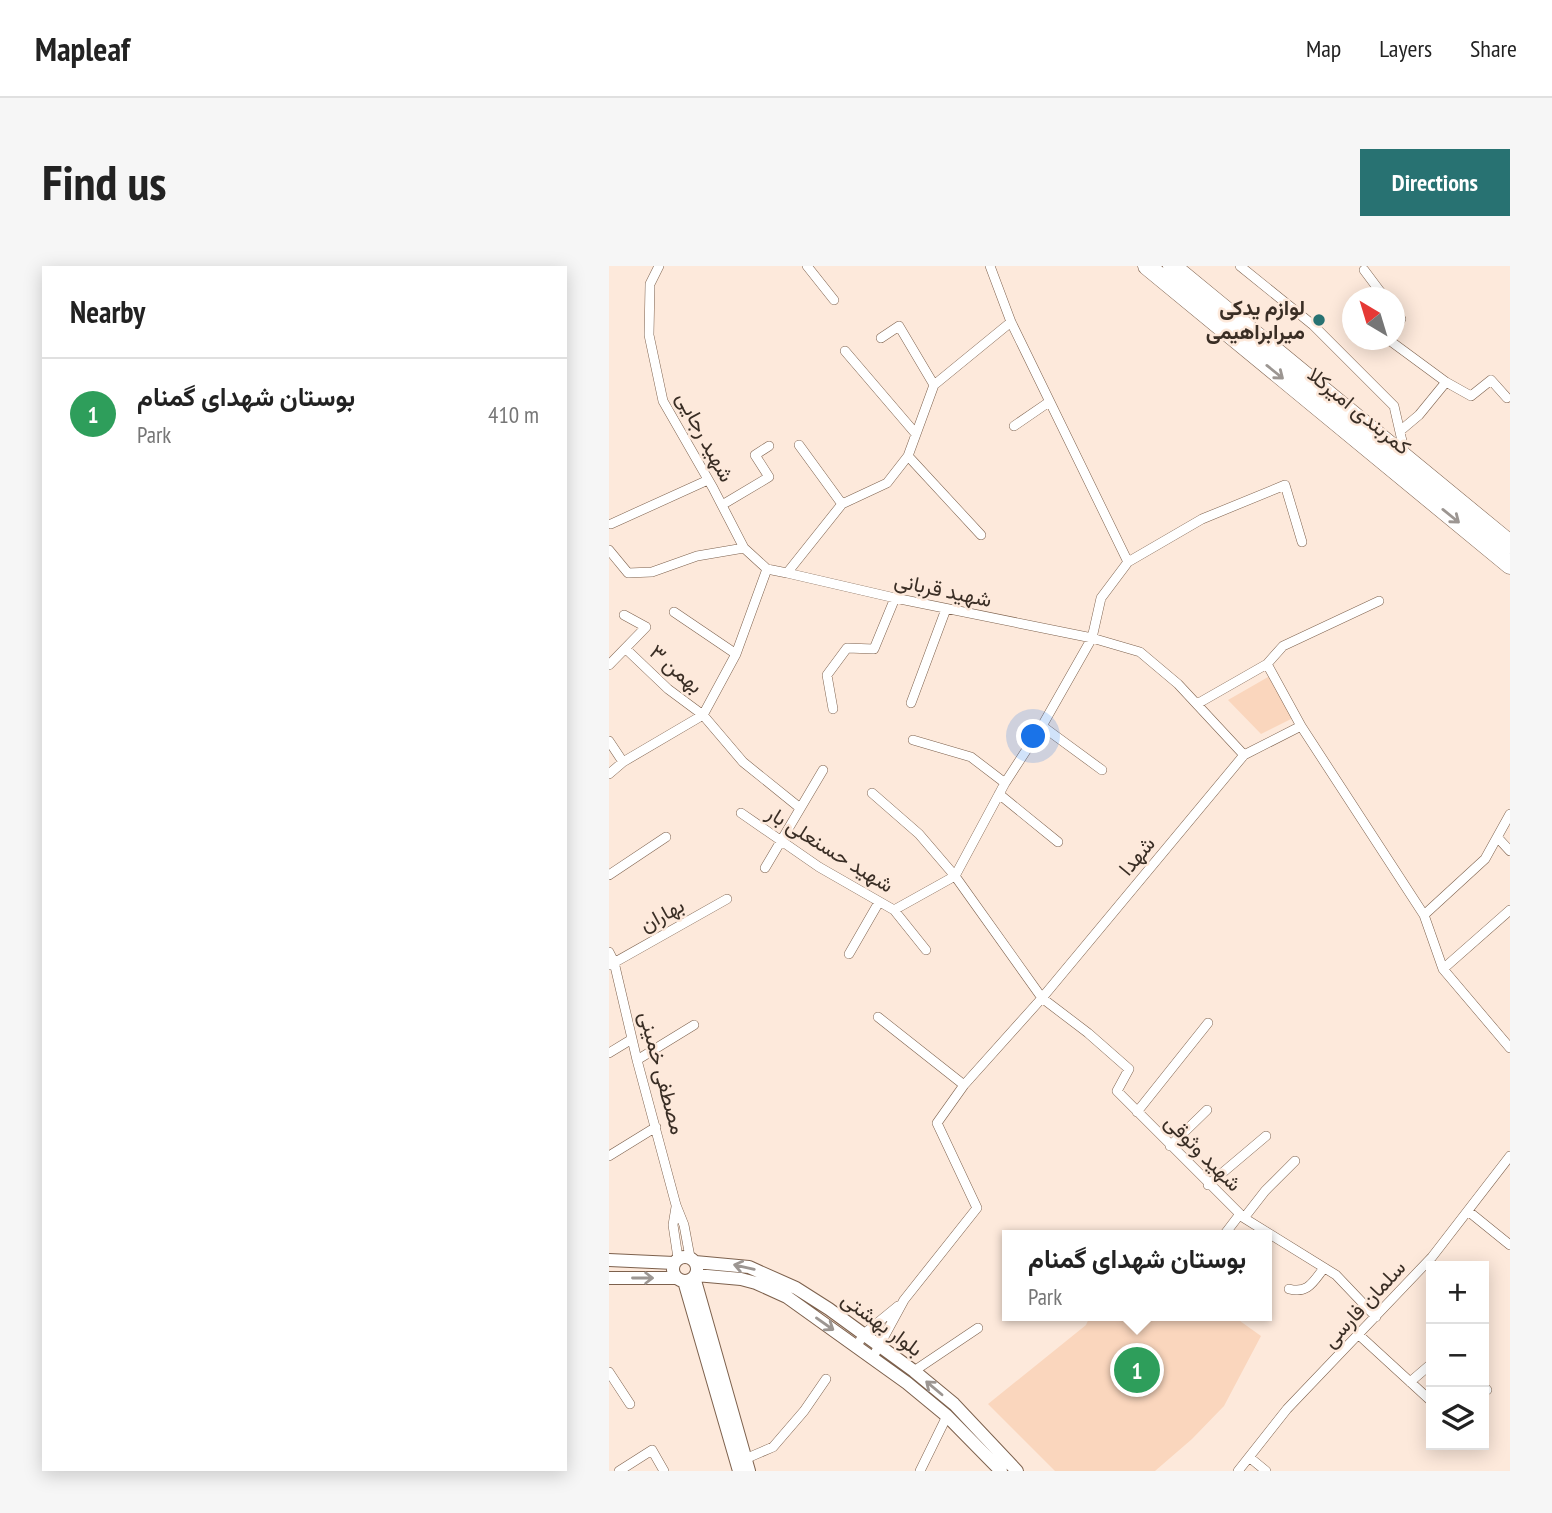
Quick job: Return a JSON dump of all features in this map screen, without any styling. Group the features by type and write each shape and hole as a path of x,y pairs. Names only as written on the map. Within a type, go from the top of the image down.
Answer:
{"highway":[{"name":"کمربندی امیرکلا","path":"1147,266 1510,565"},
{"name":"کمربندی امیرکلا","path":"1172,266 1510,544"}],"main road":[{"path":"609,1261 686,1269"},
{"name":"بلوار بهشتی","path":"686,1269 740,1265 768,1274 796,1288 865,1334 877,1351 950,1410 1017,1471"},
{"path":"609,1278 686,1269"},
{"name":"بلوار بهشتی","path":"686,1269 741,1279 768,1288 787,1297 857,1345 877,1351 914,1371 1001,1471"},
{"name":"مصطفی خمینی","path":"686,1269 747,1465"},
{"name":"مصطفی خمینی","path":"686,1269 739,1471"}],"street":[{"name":"شهید رجایی","path":"659,266 650,284 649,335 663,401 744,548 767,569"},
{"path":"807,266 834,300"},
{"path":"990,266 1011,322 1128,562"},
{"path":"1240,266 1313,325 1394,406 1407,459"},
{"path":"1364,270 1377,287"},
{"path":"787,573 842,504 887,483 908,456 934,385 1011,322"},
{"path":"881,338 899,326 934,385"},
{"path":"1403,350 1471,396 1491,380 1507,398"},
{"path":"845,351 916,434"},
{"path":"1400,431 1419,415 1447,382"},
{"path":"1014,426 1049,402"},
{"path":"799,445 842,504"},
{"path":"722,505 769,477 755,456 769,446"},
{"path":"908,456 981,535"},
{"path":"611,524 708,480"},
{"path":"894,910 955,876 1005,783 1042,726 1092,638 1101,598 1128,562 1202,519 1285,485 1302,542"},
{"path":"609,550 628,573 652,572 697,556 744,548"},
{"path":"609,774 623,762 703,715 736,654 767,569"},
{"name":"شهید قربانی","path":"767,569 1092,638 1140,652 1178,684 1244,755"},
{"path":"833,709 827,675 847,648 874,649 895,598"},
{"path":"1197,705 1267,664 1283,646 1379,601"},
{"path":"911,703 946,609"},
{"path":"674,612 736,654"},
{"path":"609,665 646,627 624,615"},
{"name":"بهمن ۳","path":"626,649 668,689 703,715 743,762 800,808"},
{"path":"1267,664 1301,726 1424,915 1443,970 1510,1048"},
{"path":"1042,726 1102,770"},
{"name":"شهدا","path":"877,1351 904,1300 977,1208 937,1123 964,1085 1042,998 1244,755 1301,726"},
{"path":"913,740 971,757 1005,783"},
{"path":"609,741 623,762"},
{"path":"765,868 823,770"},
{"path":"872,793 919,834 955,876 1042,998"},
{"path":"999,794 1058,842"},
{"name":"شهید حسنعلی بار","path":"741,813 819,867 894,910 926,950"},
{"path":"1424,915 1485,859 1510,814"},
{"path":"609,875 666,837"},
{"path":"1498,838 1510,851"},
{"name":"بهاران","path":"612,963 727,899"},
{"path":"849,954 880,902"},
{"path":"1443,970 1510,910"},
{"name":"مصطفی خمینی","path":"609,952 684,1225 686,1269"},
{"name":"شهید وثوقی","path":"1042,998 1089,1033 1129,1069 1117,1091 1208,1185 1242,1216 1264,1230"},
{"path":"878,1017 964,1085"},
{"path":"1137,1112 1208,1023"},
{"path":"637,1060 694,1025"},
{"path":"1502,1038 1510,1030"},
{"path":"609,1053 632,1039"},
{"path":"1170,1146 1207,1110"},
{"path":"609,1156 656,1127"},
{"path":"1208,1185 1266,1136"},
{"name":"سلمان فارسی","path":"1237,1471 1287,1409 1432,1257 1510,1157"},
{"path":"1229,1230 1295,1161"},
{"path":"1468,1211 1510,1245"},
{"name":"شهید وثوقی","path":"1272,1235 1336,1275 1376,1317"},
{"path":"1289,1289 1299,1292 1308,1289 1324,1268"},
{"path":"857,1345 865,1334 904,1300"},
{"path":"914,1371 978,1328"},
{"path":"1359,1335 1426,1396"},
{"path":"1410,1382 1426,1368"},
{"path":"609,1372 631,1404"},
{"path":"747,1465 773,1447 804,1411 826,1379"},
{"path":"920,1471 950,1410"},
{"path":"619,1471 652,1450 664,1471"},
{"path":"1249,1457 1265,1471"}],"shaded area":[{"path":"1275,673 1297,716 1261,734 1228,700"},
{"path":"1088,1321 1240,1321 1261,1336 1224,1406 1155,1471 1055,1471 988,1404"}],"place":[{"name":"لوازم یدکی میرابراهیمی","path":"1319,320"},
{"name":"بوستان شهدای گمنام","path":"1137,1370"}]}
